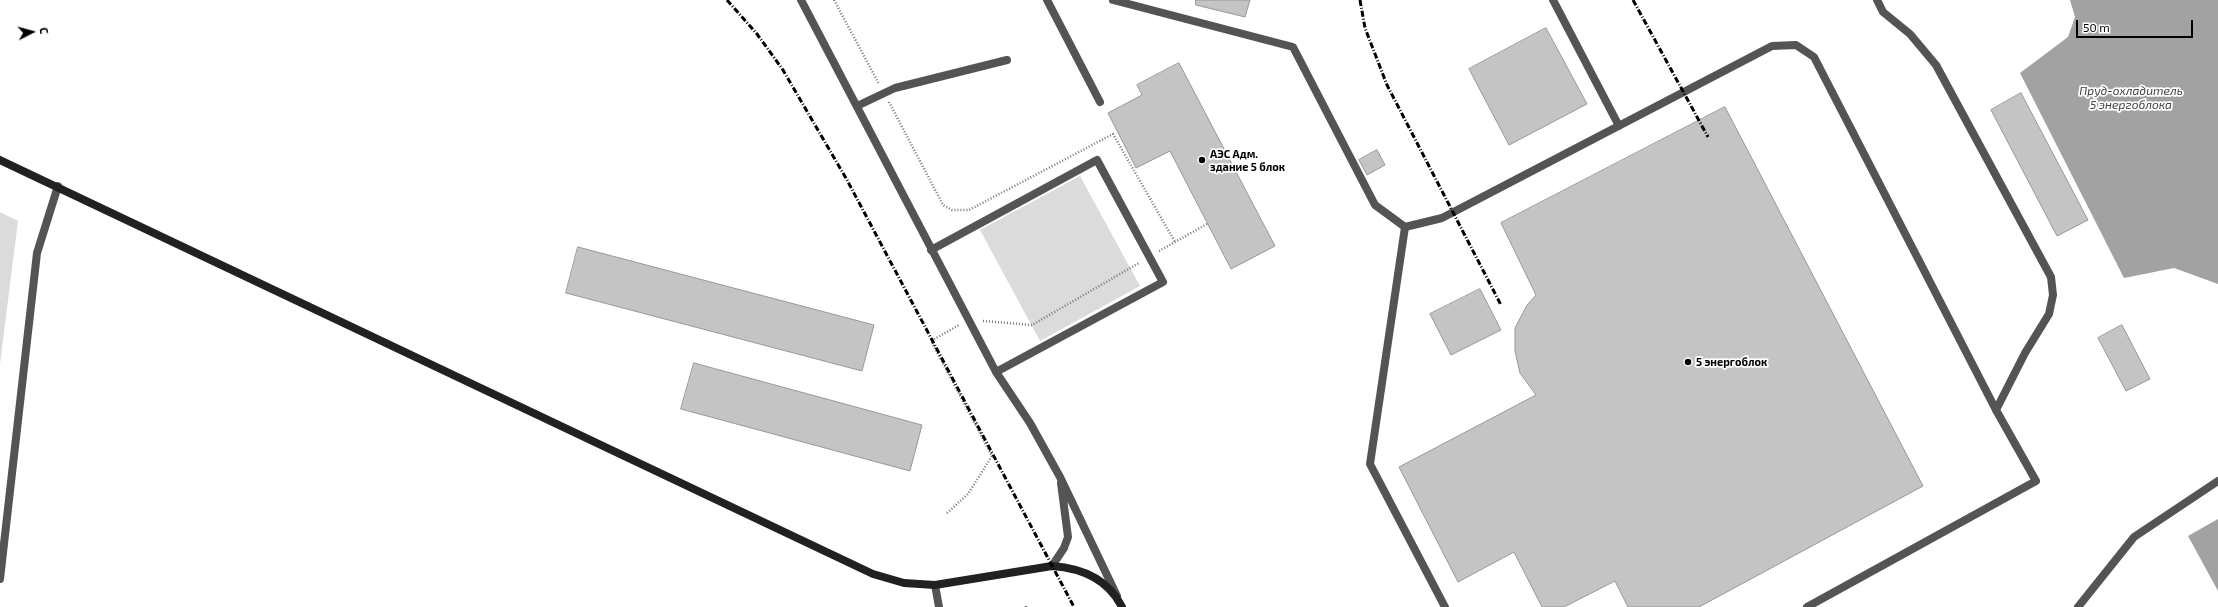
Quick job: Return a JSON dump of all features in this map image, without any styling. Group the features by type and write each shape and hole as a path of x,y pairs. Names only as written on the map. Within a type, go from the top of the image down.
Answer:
{"main road":[{"path":"0,160 58,186 873,574 904,584 934,585 1052,566 1079,569 1089,574 1107,587 1118,599 1122,607"}],"lane":[{"path":"801,0 996,372 1030,423 1060,477 1118,599"},
{"path":"1047,0 1100,102"},
{"path":"1113,0 1293,47 1375,205 1405,227 1442,218 1772,46 1796,45 1814,57 1996,410 2036,481 1807,607"},
{"path":"1553,0 1619,126"},
{"path":"1876,0 1883,12 1910,34 1936,65 2050,277 2053,295 2050,314 2025,353 1996,410"},
{"path":"857,106 895,88 1007,60"},
{"path":"931,250 1097,160 1150,257 1163,282 996,372"},
{"path":"0,579 36,253 58,186"},
{"path":"1405,227 1370,464 1445,607"},
{"path":"1052,566 1064,548 1068,537 1060,477"},
{"path":"2078,607 2134,538 2218,480"},
{"path":"934,585 939,607"}],"path":[{"path":"834,0 943,205 952,210 969,210 1113,134 1175,242"},
{"path":"1032,324 1207,224"},
{"path":"931,341 992,456 968,494 947,513"}],"shaded area":[{"path":"1080,176 1140,286 1040,341 980,230"},
{"path":"0,212 18,221 0,364"}],"water":[{"name":"Пруд-охладитель 5 энергоблока","path":"2070,0 2218,0 2218,284 2174,268 2124,278 2020,73 2068,37 2075,17"},
{"path":"2218,519 2218,591 2188,536"}],"building":[{"path":"1196,0 1250,0 1245,17 1196,5"},
{"path":"1546,28 1587,104 1509,145 1469,69"},
{"name":"АЭС Адм. здание 5 блок","path":"1179,63 1275,246 1231,269 1170,151 1136,168 1108,113 1142,95 1137,85"},
{"path":"2021,93 2088,220 2057,236 1991,110"},
{"name":"5 энергоблок","path":"1725,107 1923,486 1699,607 1628,607 1615,581 1564,607 1542,607 1514,552 1458,582 1399,467 1536,395 1520,373 1515,351 1515,328 1527,305 1536,295 1501,223"},
{"path":"1377,150 1385,165 1367,175 1359,160"},
{"path":"578,247 874,325 862,371 566,293"},
{"path":"1480,289 1501,330 1451,355 1430,314"},
{"path":"2122,325 2150,379 2126,391 2098,338"},
{"path":"694,363 922,425 910,471 681,409"}],"railway":[{"path":"727,0 757,34 783,70 847,180 1074,607"},
{"path":"1360,0 1365,28 1387,85 1501,305"},
{"path":"1633,0 1708,137"}],"place":[{"name":"АЭС Адм. здание 5 блок","path":"1202,160"},
{"name":"5 энергоблок","path":"1688,362"}]}
